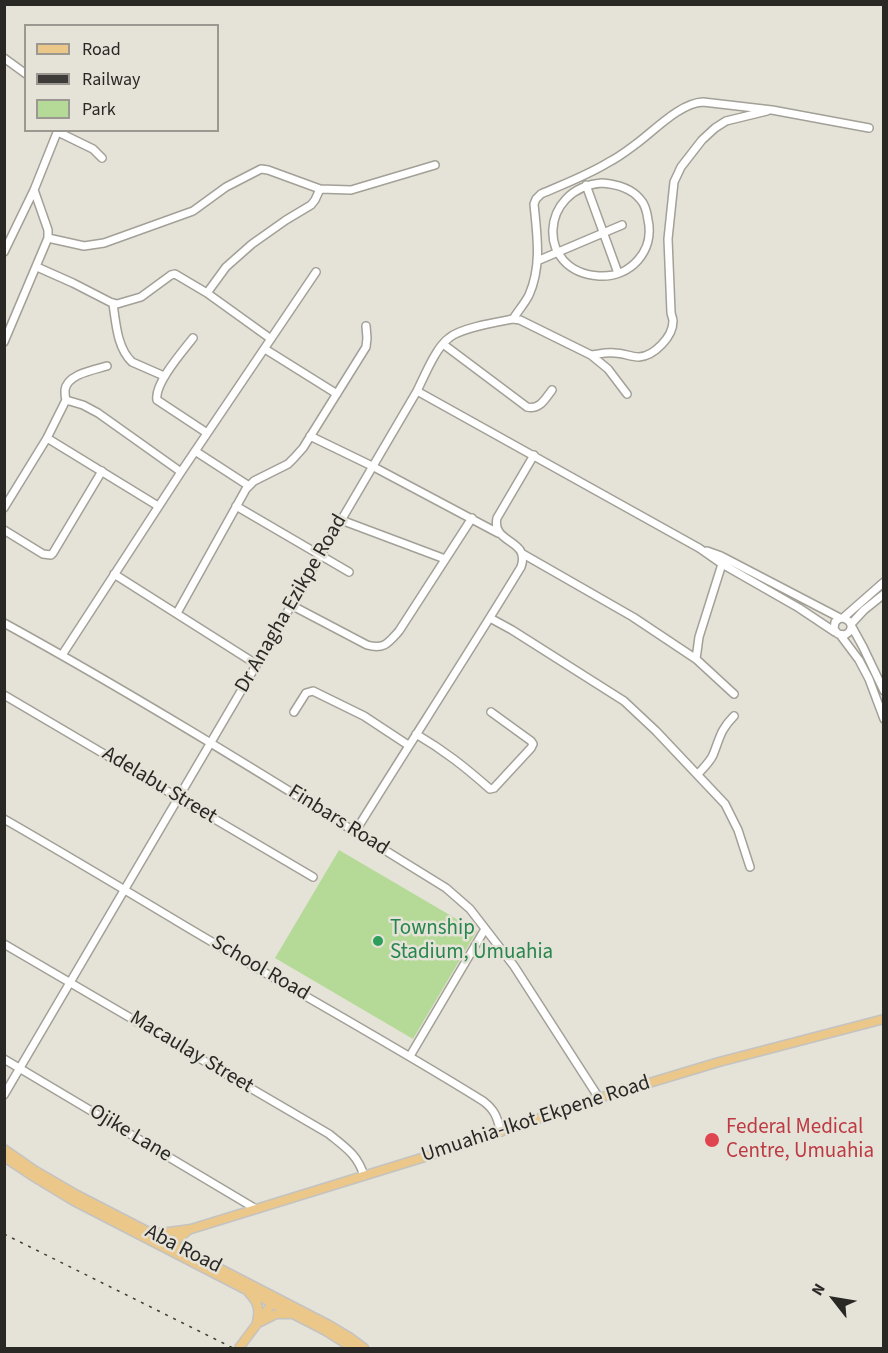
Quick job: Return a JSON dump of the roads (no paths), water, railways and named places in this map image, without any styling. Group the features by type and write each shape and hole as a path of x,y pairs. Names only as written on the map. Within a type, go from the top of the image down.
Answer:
{"main road":[{"name":"Umuahia-Ikot Ekpene Road","path":"190,1229 364,1176 599,1098 719,1062 884,1019"},
{"name":"Aba Road","path":"4,1149 54,1182 147,1231 166,1245 182,1249 274,1300 353,1348"},
{"name":"Aba Road","path":"4,1157 51,1188 166,1245 242,1287 329,1325 364,1348"},
{"path":"147,1231 162,1233 190,1229"},
{"path":"166,1245 190,1229"},
{"path":"166,1245 171,1231"},
{"path":"182,1235 179,1243 182,1249"},
{"path":"242,1287 258,1304 259,1313 256,1326"},
{"path":"239,1348 274,1300"},
{"path":"256,1326 276,1314 298,1316"}],"street":[{"path":"4,58 24,73"},
{"path":"513,319 528,297 537,274 538,244 534,204 536,199 541,194 608,163 674,115 696,103 772,110 868,128"},
{"path":"591,356 616,353 639,357 661,345 671,333 673,322 668,239 674,182 681,167 702,140 715,128 726,121 772,110"},
{"path":"4,252 34,190 58,132"},
{"path":"60,132 93,149 102,158"},
{"path":"48,238 84,246 104,243 193,211 226,187 261,169 320,189 351,190 435,165"},
{"path":"602,183 621,187 639,197 646,210 649,242 640,260 635,264 618,273 598,276 579,272 560,258 558,252 554,234 556,214 568,196 585,185 602,183"},
{"path":"585,185 618,273"},
{"path":"207,293 226,267 252,244 311,205 320,189"},
{"path":"4,342 48,238 48,230 34,190"},
{"path":"537,261 622,225"},
{"path":"37,267 117,304 141,297 174,274 207,293 272,339"},
{"path":"62,655 158,506 316,272"},
{"path":"113,303 119,338 128,358 164,376"},
{"path":"552,390 539,406 527,407 442,344 450,336 459,332 513,319 520,320 591,356 608,369 627,394"},
{"path":"177,613 249,486 254,481 288,464 303,448 366,347 366,326"},
{"path":"193,338 164,376 156,396 157,400 207,433"},
{"name":"Dr Anagha Ezikpe Road","path":"4,1095 417,391 442,344"},
{"path":"265,349 337,394"},
{"path":"4,508 47,438 66,400 65,388 69,381 107,366"},
{"path":"417,391 699,548 838,634 848,634 851,626 864,610 884,594"},
{"path":"66,400 98,412 181,472"},
{"path":"310,436 495,529 521,550 524,559 490,618 408,745 356,832"},
{"path":"47,438 158,506"},
{"path":"195,451 249,486"},
{"path":"495,529 497,518 534,455"},
{"path":"4,530 43,554 51,555 102,471"},
{"path":"236,506 349,572"},
{"path":"291,605 367,645 377,648 384,646 399,631 472,518"},
{"path":"341,520 445,559"},
{"path":"699,548 721,556 846,619 863,646 884,691"},
{"path":"523,554 633,617 696,659 734,694"},
{"path":"696,659 699,637 722,564"},
{"path":"114,574 256,664"},
{"path":"884,582 837,620 834,625 838,634 859,660 884,719"},
{"path":"490,618 624,701 725,804 738,830 750,867"},
{"name":"Finbars Road","path":"4,623 211,743 446,888 470,909 514,966 599,1098"},
{"path":"294,711 306,693 313,691 364,716 408,745"},
{"name":"Adelabu Street","path":"4,695 314,877"},
{"path":"416,734 433,743 467,768 490,789 494,788 533,744 491,712"},
{"path":"698,774 713,757 725,725 734,716"},
{"name":"School Road","path":"4,819 483,1101 491,1107 501,1132"},
{"path":"410,1056 485,929"},
{"name":"Macaulay Street","path":"4,944 329,1134 354,1154 361,1165 364,1176"},
{"name":"Ojike Lane","path":"4,1059 256,1209"}],"railway":[{"path":"4,1234 233,1348"}],"place":[{"name":"Township Stadium, Umuahia","path":"378,941"},
{"name":"Federal Medical Centre, Umuahia","path":"712,1140"}]}
